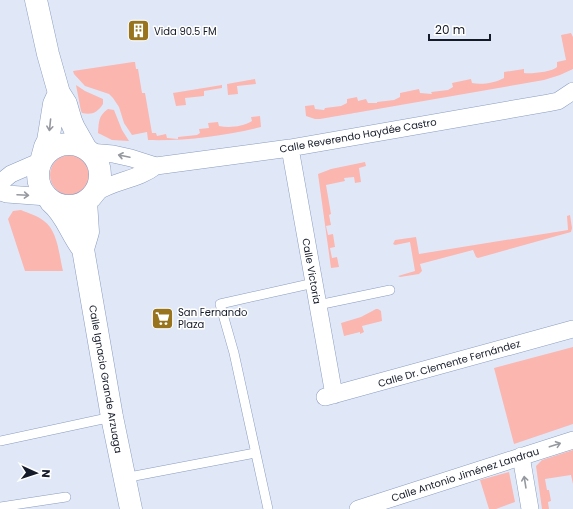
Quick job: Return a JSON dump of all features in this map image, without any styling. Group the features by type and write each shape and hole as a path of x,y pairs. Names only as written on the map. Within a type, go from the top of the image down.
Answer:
{"street":[{"path":"36,0 58,93 66,104 70,121 88,150 95,157 100,169 100,181 91,197 75,206 63,206 49,199 42,193 38,182 38,169 48,141 54,104 58,93"},
{"name":"Calle Reverendo Haydée Castro","path":"88,150 131,158 156,166 290,148 566,103 573,92"},
{"path":"0,183 12,174 42,159 51,149 62,144 75,144 88,150"},
{"name":"Calle Victoria","path":"290,148 318,305 329,396"},
{"name":"Calle Reverendo Haydée Castro","path":"91,197 110,185 148,172 156,166"},
{"path":"0,192 49,199"},
{"name":"Calle Ignacio Grande Arzuaga","path":"83,250 88,232 91,197"},
{"name":"Calle Ignacio Grande Arzuaga","path":"49,199 63,216 71,232 83,250 112,417 131,509"},
{"name":"Calle Dr. Clemente Fernández","path":"329,396 573,329"},
{"name":"Calle Antonio Jiménez Landrau","path":"358,509 573,440"},
{"path":"521,456 530,509"},
{"path":"121,509 124,480"}],"lane":[{"path":"268,509 234,353 220,304 314,284"},
{"path":"318,305 390,290"},
{"path":"0,441 112,417"},
{"path":"124,480 255,453"},
{"path":"0,507 66,497"}],"shaded area":[{"path":"571,33 573,37 573,69 560,75 544,80 320,119 306,116 305,106 314,105 315,109 324,110 325,108 341,106 347,103 347,99 357,97 358,101 366,99 368,103 377,103 394,100 400,97 400,93 419,89 420,93 432,94 431,92 448,90 453,87 452,83 471,79 472,83 484,84 504,78 504,72 524,69 524,73 531,73 551,70 557,67 557,62 566,60 561,35"},
{"path":"135,62 136,69 138,69 142,93 145,93 152,133 156,133 157,136 166,134 167,138 178,139 178,137 197,135 200,133 199,129 209,128 208,123 218,122 219,126 227,127 244,125 252,121 251,117 260,116 261,127 233,133 176,140 148,140 147,132 132,135 124,123 119,107 113,98 109,94 85,86 73,71"},
{"path":"255,79 256,84 237,86 238,94 228,95 227,84"},
{"path":"76,85 103,99 103,104 94,113 82,113"},
{"path":"222,85 222,88 204,91 204,96 185,98 186,105 176,106 173,93"},
{"path":"108,109 114,110 122,130 129,141 112,140 98,133 99,122 102,114"},
{"path":"74,155 81,158 87,164 90,175 89,183 81,192 74,195 66,195 59,192 51,183 50,171 53,164 62,156"},
{"path":"365,162 366,166 359,168 361,182 355,183 354,177 344,178 345,181 326,185 331,214 329,215 331,225 326,226 328,235 333,234 335,247 330,248 332,258 337,257 339,267 331,268 318,174 331,169"},
{"path":"21,210 39,218 49,225 55,237 63,271 25,271 8,219 13,211"},
{"path":"570,215 572,228 571,232 478,258 473,250 420,264 422,271 419,274 398,276 415,271 410,242 395,245 393,244 395,240 416,237 419,254 568,230 567,216"},
{"path":"376,309 381,311 382,321 362,326 364,332 360,334 360,332 344,336 341,323 361,317"},
{"path":"573,347 573,424 514,444 494,368"},
{"path":"573,450 573,484 571,475 545,479 551,501 548,502 549,509 542,509 536,466 542,460"},
{"path":"509,472 515,502 496,509 489,509 480,480"}],"place":[{"name":"Vida 90.5 FM","path":"138,31"},
{"name":"San Fernando Plaza","path":"163,318"}]}
